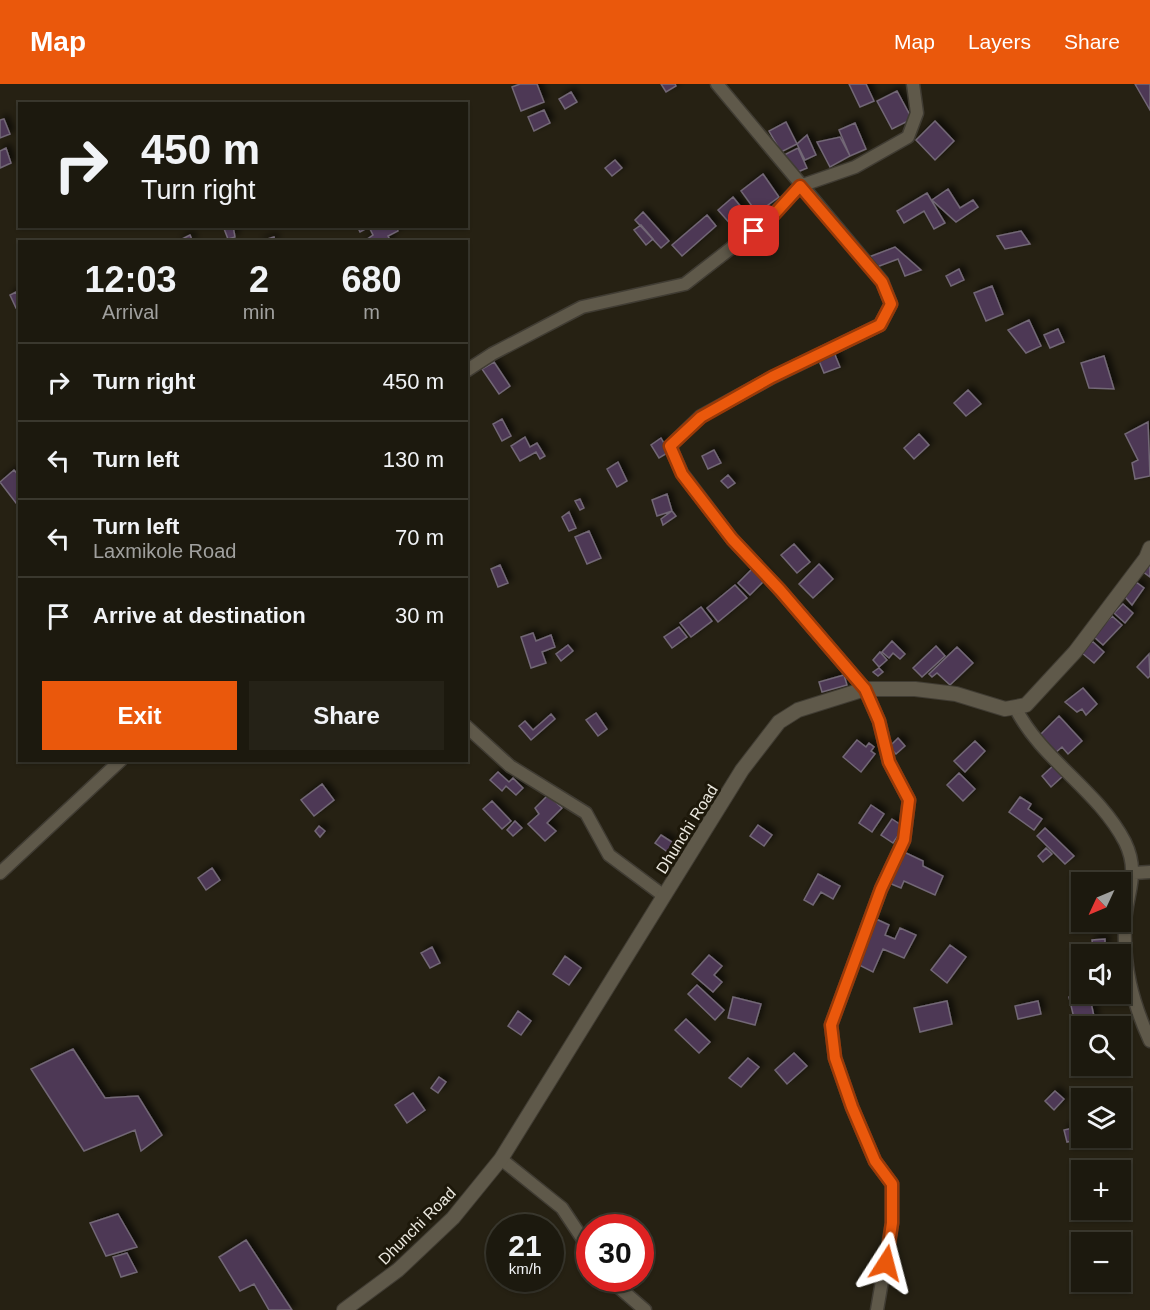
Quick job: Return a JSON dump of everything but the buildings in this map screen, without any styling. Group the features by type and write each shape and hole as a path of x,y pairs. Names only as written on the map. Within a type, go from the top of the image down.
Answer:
{"street":[{"path":"717,84 882,282 891,304 880,325 772,377 701,417 670,446 682,474 732,539 780,590 865,689 879,721 889,762 909,800 904,840 881,889 831,1025 835,1058 852,1107 875,1161 892,1184 892,1223 878,1310"},
{"path":"468,370 492,354 582,307 686,284 771,218 800,186 855,167 908,137 917,113 913,84"},
{"path":"1150,548 1146,558 1075,652 1036,696 1026,705 1016,709 1027,730 1095,800 1125,843 1134,873 1125,921 1129,986 1150,1041"},
{"name":"Dhunchi Road","path":"344,1310 406,1263 453,1218 501,1159 742,770 779,722 798,710 865,689 915,688 956,694 1005,709 1016,709"},
{"path":"468,728 510,766 586,813 609,855 664,896"},
{"path":"0,873 119,762"},
{"path":"1134,873 1150,872"},
{"path":"501,1159 562,1208 576,1229"},
{"path":"624,1292 645,1310"}],"route":[{"path":"754,231 771,218 800,186 882,282 891,304 880,325 772,377 701,417 670,446 682,474 732,539 780,590 865,689 879,721 889,762 909,800 904,840 881,889 831,1025 835,1058 852,1107 875,1161 892,1184 892,1223 886,1263"}]}
